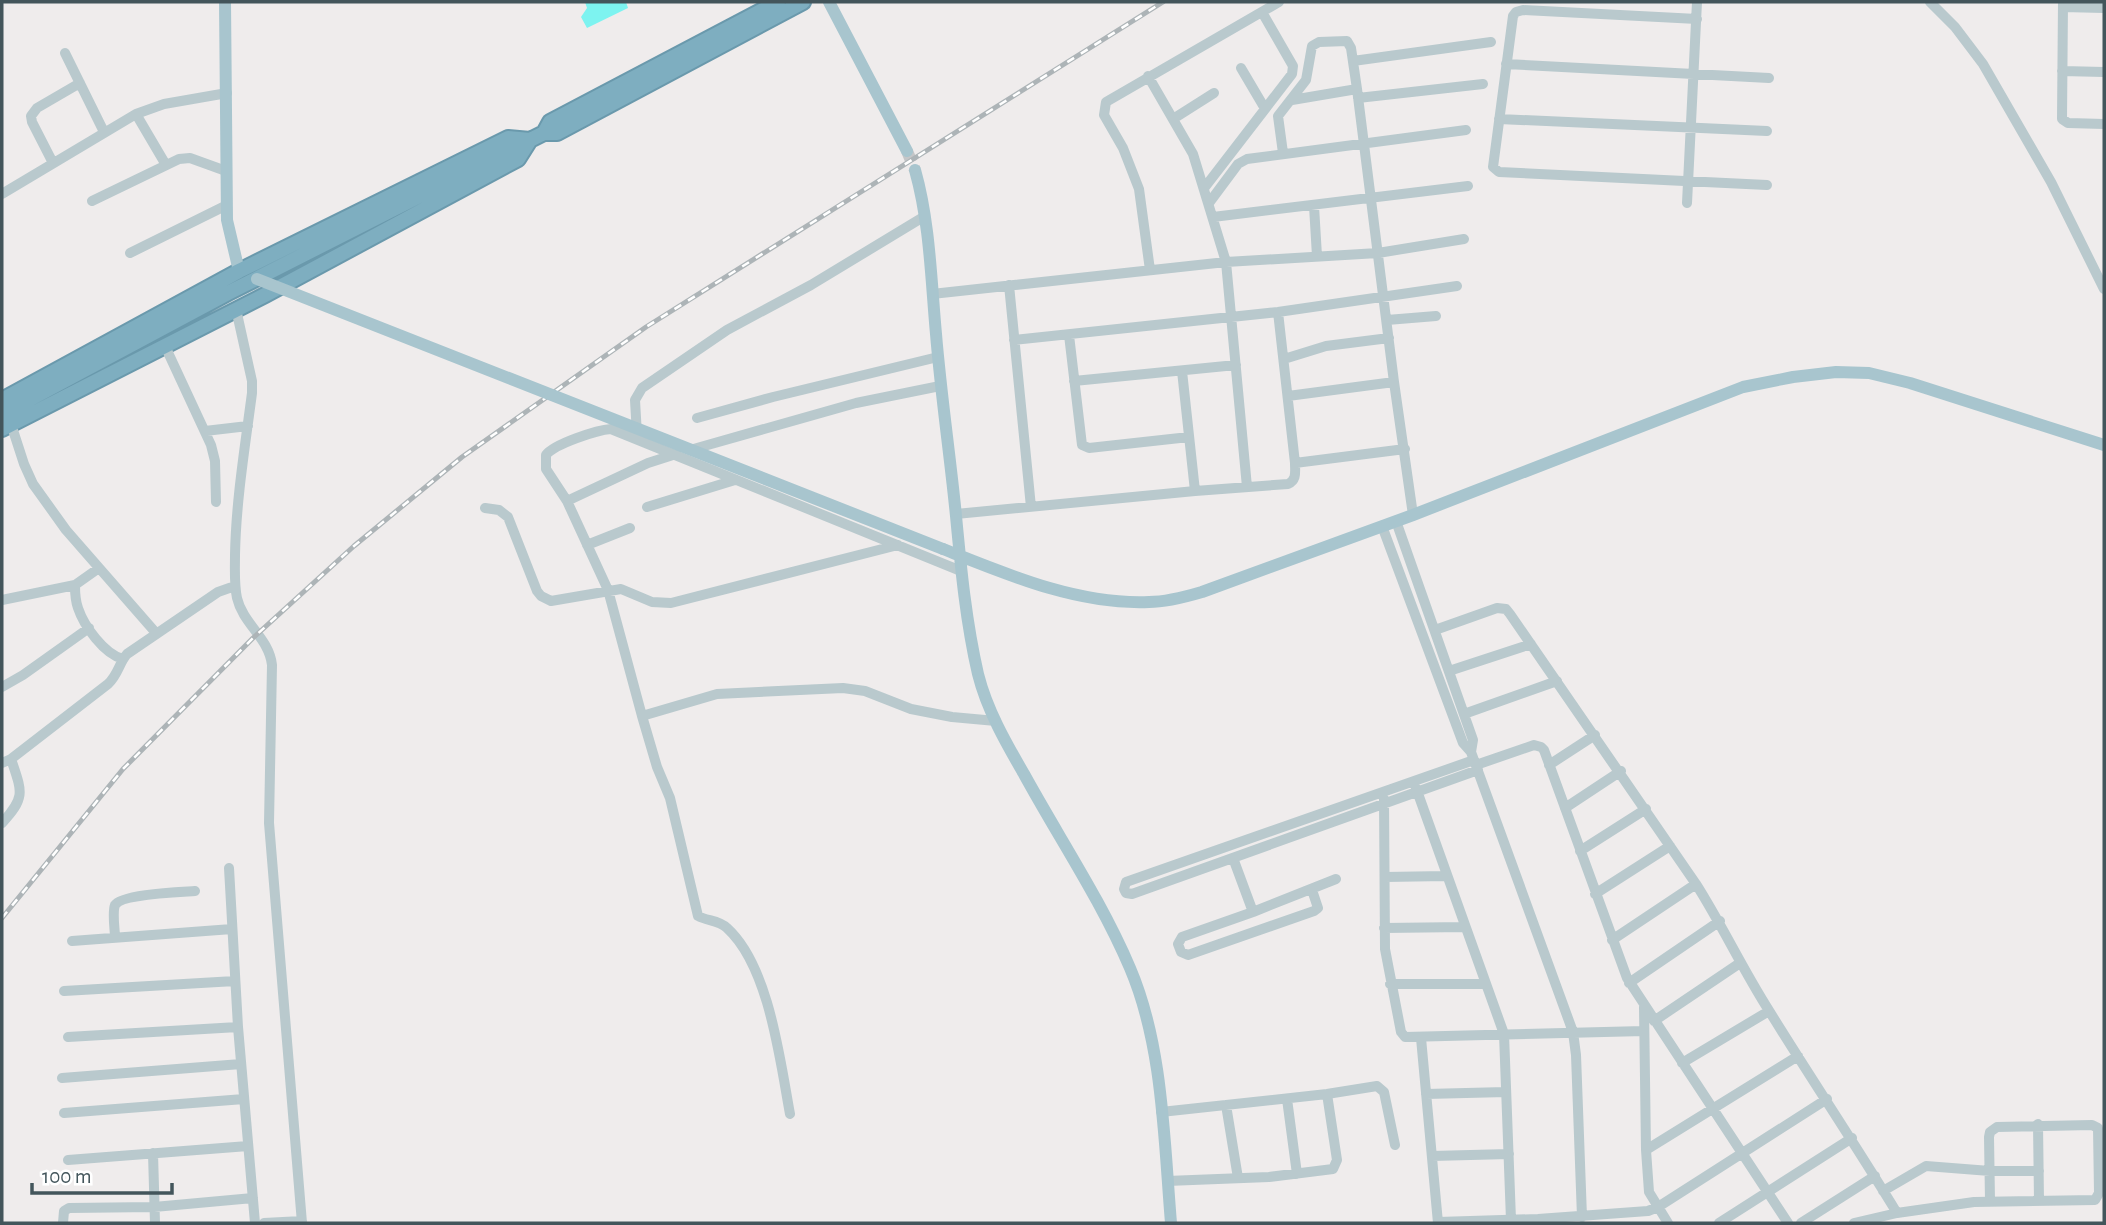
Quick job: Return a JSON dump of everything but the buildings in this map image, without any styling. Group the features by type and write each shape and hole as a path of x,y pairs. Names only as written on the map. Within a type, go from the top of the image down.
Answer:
{"highway":[{"path":"544,133 550,122 778,2"},
{"path":"5,422 40,393 530,140 544,133 558,133 803,2"},
{"path":"2,400 239,271 508,138 530,140"},
{"path":"5,422 165,346 518,159 530,140"}],"main road":[{"path":"225,2 227,205 230,242 239,271"},
{"path":"829,2 907,151"},
{"path":"915,170 925,216 940,386 961,571 979,676 996,721 1099,906 1130,968 1151,1035 1171,1223"},
{"path":"257,279 271,287 608,416 943,549 1060,592 1088,598 1150,602 1202,592 1382,527 1743,387 1793,377 1836,372 1869,373 1910,383 2104,445"}],"street":[{"path":"1150,270 1139,189 1123,148 1104,111 1106,102 1279,2"},
{"path":"1599,15 1600,2"},
{"path":"1686,203 1698,2"},
{"path":"1930,2 1955,27 1983,64 2051,182 2104,289"},
{"path":"2104,8 2063,5 2062,71 2064,122 2104,124"},
{"path":"1696,19 1523,10 1516,12 1506,64 1493,167 1499,172 1767,185"},
{"path":"1205,187 1292,74 1293,69 1262,12"},
{"path":"1283,153 1278,116 1308,75 1311,50 1315,44 1347,41 1351,48 1358,94 1413,515"},
{"path":"1353,61 1491,42"},
{"path":"65,53 104,132"},
{"path":"1506,64 1769,78"},
{"path":"1241,68 1264,107"},
{"path":"2062,71 2104,72"},
{"path":"1148,76 1193,154 1226,262 1247,487"},
{"path":"53,163 31,116 37,108 80,83"},
{"path":"1292,100 1483,84"},
{"path":"2,194 136,114 164,104 227,93"},
{"path":"1173,119 1214,93"},
{"path":"136,114 166,165"},
{"path":"1499,119 1767,131"},
{"path":"1209,203 1242,161 1283,153 1466,130"},
{"path":"92,201 179,159 190,159 226,171"},
{"path":"1213,217 1468,186"},
{"path":"130,253 227,205"},
{"path":"1314,205 1317,256"},
{"path":"637,440 635,400 642,388 727,330 811,285 925,216"},
{"path":"932,294 1226,262 1378,253 1464,239"},
{"path":"1009,285 1031,507"},
{"path":"1014,340 1232,318 1457,285"},
{"path":"236,309 252,381 235,541 235,586 241,612 264,643 272,664 269,823 302,1222 264,1223"},
{"path":"956,514 1288,484 1294,479 1295,463 1278,312"},
{"path":"1387,320 1436,316"},
{"path":"1069,335 1080,442 1085,447 1189,437"},
{"path":"1284,359 1326,346 1389,338"},
{"path":"165,346 214,452 216,502"},
{"path":"697,418 938,357"},
{"path":"1074,381 1236,365"},
{"path":"1182,371 1195,491"},
{"path":"1288,396 1394,382"},
{"path":"567,501 648,463 676,454 856,403 940,386"},
{"path":"5,422 33,484 66,530 156,633"},
{"path":"205,431 248,426"},
{"path":"790,1114 778,1048 757,974 744,948 727,928 698,916 670,798 657,767 608,590 567,501 544,462 549,450 606,430 676,454 961,571"},
{"path":"1295,463 1405,449"},
{"path":"647,507 735,480"},
{"path":"485,508 499,510 508,517 541,596 551,601 621,589 652,602 671,603 898,545"},
{"path":"1396,521 1473,740 1475,762"},
{"path":"1382,527 1463,743 1475,762 1573,1032 1582,1217"},
{"path":"587,545 630,528"},
{"path":"2,600 75,584 99,568"},
{"path":"75,584 78,610 89,628 107,651 123,659"},
{"path":"2,823 15,809 21,797 21,787 6,761 108,684 115,678 123,659 156,633 218,592 235,586"},
{"path":"1435,630 1502,608 1510,614 1646,809 1720,921 1740,963 1769,1011 1852,1138 1897,1213"},
{"path":"2,687 89,628"},
{"path":"1449,671 1531,644"},
{"path":"1464,714 1557,681"},
{"path":"642,716 717,694 843,688 865,691 911,709 952,717 996,721"},
{"path":"1549,765 1595,735"},
{"path":"1415,786 1384,791 1126,882 1124,889 1126,893 1132,894 1383,804 1415,786 1475,762 1538,746 1544,750 1629,983 1788,1223"},
{"path":"1565,808 1620,771"},
{"path":"1415,786 1504,1034 1511,1220"},
{"path":"1384,791 1384,928 1390,984 1402,1035 1421,1038 1644,1031"},
{"path":"1580,851 1646,809"},
{"path":"1595,894 1670,846"},
{"path":"1233,858 1253,912"},
{"path":"229,868 238,1027 255,1223"},
{"path":"1385,877 1446,876"},
{"path":"1312,890 1318,908 1314,911 1188,955 1181,952 1178,940 1182,937 1336,879"},
{"path":"1612,940 1696,884"},
{"path":"115,938 115,907 118,902 132,897 195,891"},
{"path":"1629,983 1720,921"},
{"path":"1384,928 1465,927"},
{"path":"72,941 232,929"},
{"path":"1654,1021 1740,963"},
{"path":"64,991 235,981"},
{"path":"1390,984 1486,984"},
{"path":"1644,1006 1649,1192 1668,1223"},
{"path":"1682,1063 1769,1011"},
{"path":"68,1037 238,1027"},
{"path":"1421,1038 1438,1223 1538,1221 1637,1214 1658,1208 1827,1099"},
{"path":"1646,1150 1798,1056"},
{"path":"62,1078 241,1064"},
{"path":"1161,1112 1327,1094 1370,1086 1381,1088 1384,1092 1395,1144"},
{"path":"1426,1094 1506,1092"},
{"path":"1167,1181 1297,1174 1333,1169 1337,1164 1327,1094"},
{"path":"1287,1098 1297,1174"},
{"path":"64,1113 244,1099"},
{"path":"1226,1105 1238,1178"},
{"path":"2038,1125 2039,1201"},
{"path":"1854,1223 1897,1213 1990,1201 2093,1201 2097,1199 2099,1131 2092,1125 2038,1125 1993,1129 1989,1137 1990,1201"},
{"path":"1719,1223 1852,1138"},
{"path":"68,1160 248,1146"},
{"path":"153,1153 155,1223"},
{"path":"1432,1156 1508,1154"},
{"path":"1883,1191 1926,1166 1990,1171 2039,1171"},
{"path":"1801,1223 1875,1176"},
{"path":"63,1223 63,1213 69,1208 155,1207 253,1198"}],"water":[{"path":"585,2 626,2 628,8 587,28 581,17 587,8"}],"tunnel":[{"path":"907,151 915,170"}],"railway":[{"path":"2,918 123,769 253,638 354,546 462,457 646,327 1163,2"}]}
